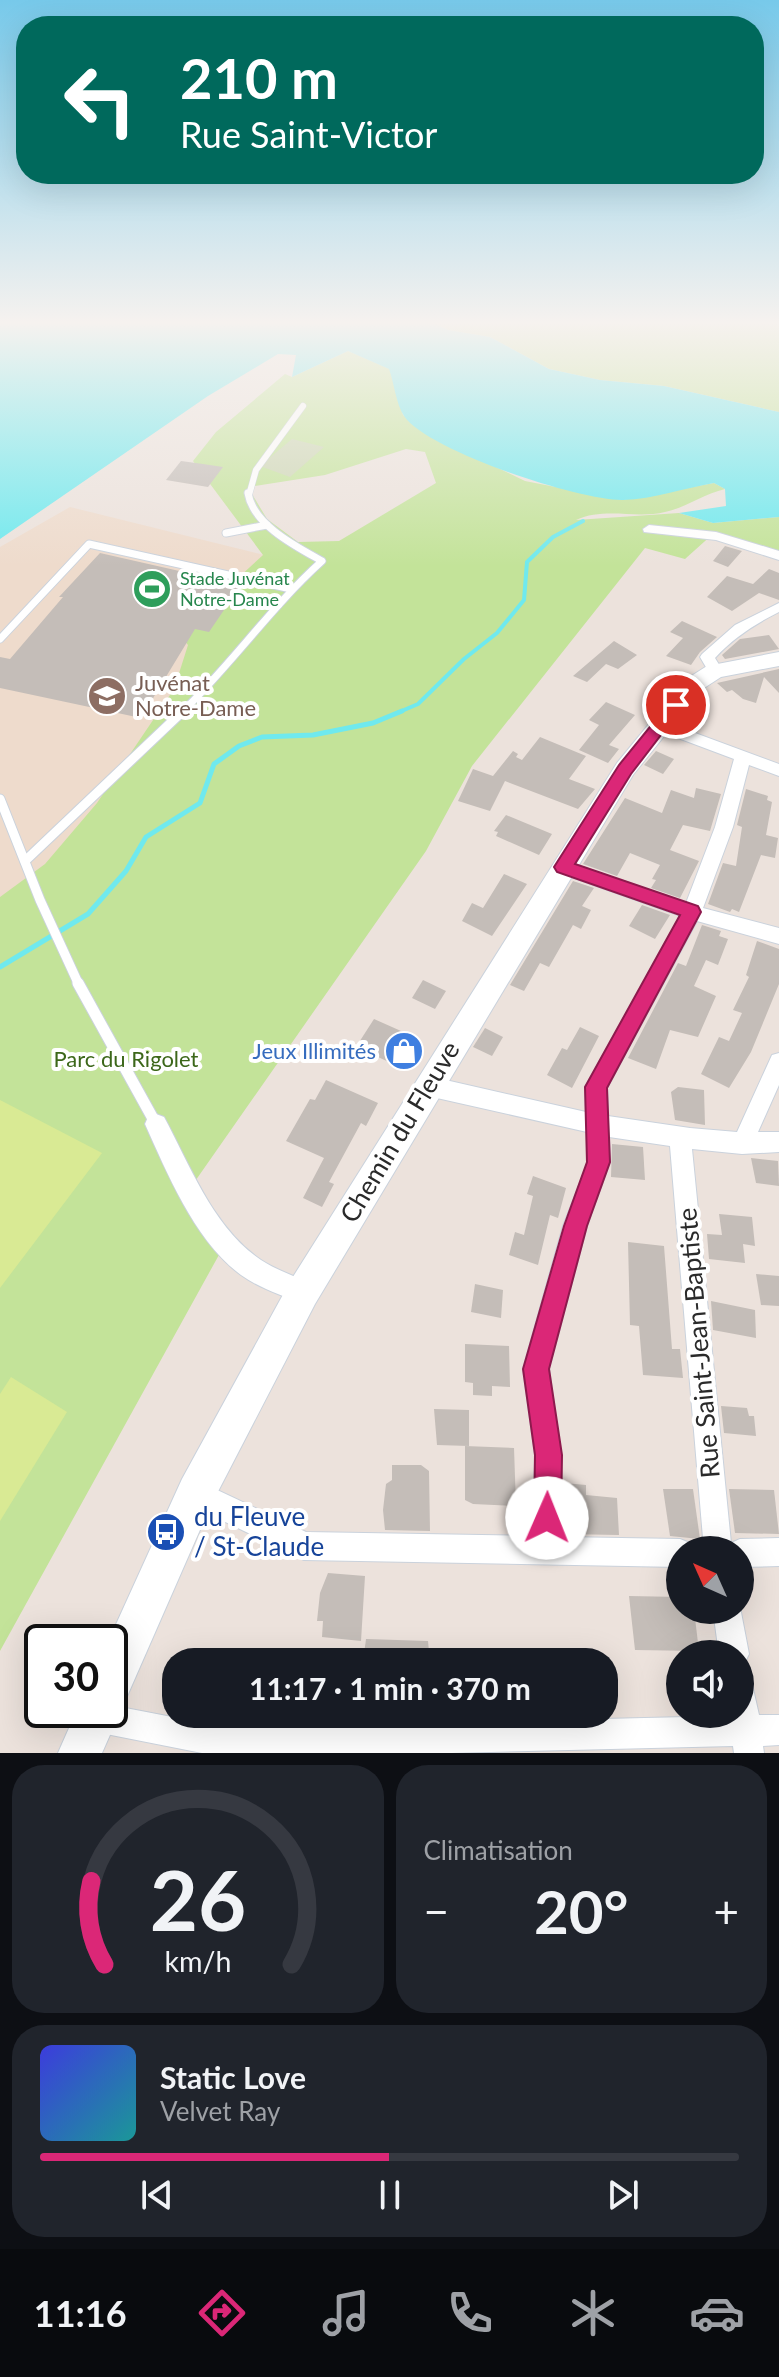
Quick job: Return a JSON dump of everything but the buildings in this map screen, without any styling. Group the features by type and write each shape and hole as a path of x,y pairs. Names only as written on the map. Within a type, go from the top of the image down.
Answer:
{"street":[{"path":"649,529 714,533 755,544 779,556"},
{"path":"715,671 707,657 721,641 737,627 779,607"},
{"name":"Chemin du Fleuve","path":"128,1645 196,1493 303,1292 625,769 693,685 715,671 779,659"},
{"path":"660,725 779,770"},
{"path":"547,1550 548,1455 536,1369 575,1226 599,1162 596,1087 692,912 724,827 743,755"},
{"path":"563,867 692,912 779,936"},
{"path":"742,1144 779,1062"},
{"path":"428,1086 597,1125 742,1144 779,1142"},
{"path":"156,1124 225,1244 251,1267 303,1292"},
{"name":"Rue Saint-Jean-Baptiste","path":"680,1136 717,1536"},
{"path":"196,1493 304,1546 666,1553"},
{"path":"754,1553 779,1552"},
{"path":"128,1723 229,1743 748,1741 779,1730"}],"lane":[{"path":"25,861 212,683 291,589 322,561 267,525 248,498 248,488 256,469 303,406"},
{"path":"226,533 267,525"},
{"path":"0,639 89,544 291,589"},
{"path":"0,799 40,900 85,999 156,1124"}],"shaded area":[{"name":"Juvénat Notre-Dame","path":"70,507 321,569 107,823 0,912 0,547"}],"green space":[{"name":"Parc du Rigolet","path":"251,403 400,403 403,415 425,433 525,481 622,500 714,483 725,489 672,510 654,514 598,514 576,520 679,513 713,523 779,517 779,556 714,533 685,559 645,548 472,766 426,851 191,1187 225,1244 0,1651 0,897 45,864 97,803 174,689 188,645 178,633 263,555 193,461 216,432","holes":["406,449 425,452 436,483 339,541 298,542 267,519 252,494 255,486 325,475"]},
{"path":"738,403 779,403 779,412"},
{"path":"292,439 324,447 290,477 260,466"},
{"path":"0,1100 102,1153 0,1288"},
{"path":"11,1377 67,1412 0,1521 0,1394"}],"water":[{"path":"0,403 198,403 0,539"},
{"path":"398,403 738,403 779,412 779,517 713,523 679,513 726,506 725,489 714,483 658,496 623,500 541,483 506,472 442,444 419,430 401,411"}],"waterway":[{"path":"397,713 418,704 464,659 497,633 524,600 527,562 553,537 583,521"},
{"path":"0,967 88,914 126,871 146,837 200,803 214,764 239,746 262,737 313,735 373,723 402,711"}],"place":[{"name":"Stade Juvénat Notre-Dame","path":"152,589"},
{"name":"Juvénat Notre-Dame","path":"107,696"},
{"name":"Jeux Illimités","path":"404,1051"},
{"name":"du Fleuve / St-Claude","path":"166,1532"}],"route":[{"path":"547,1518 548,1455 536,1369 575,1226 599,1162 596,1087 692,912 563,867 625,769 676,705"}]}
